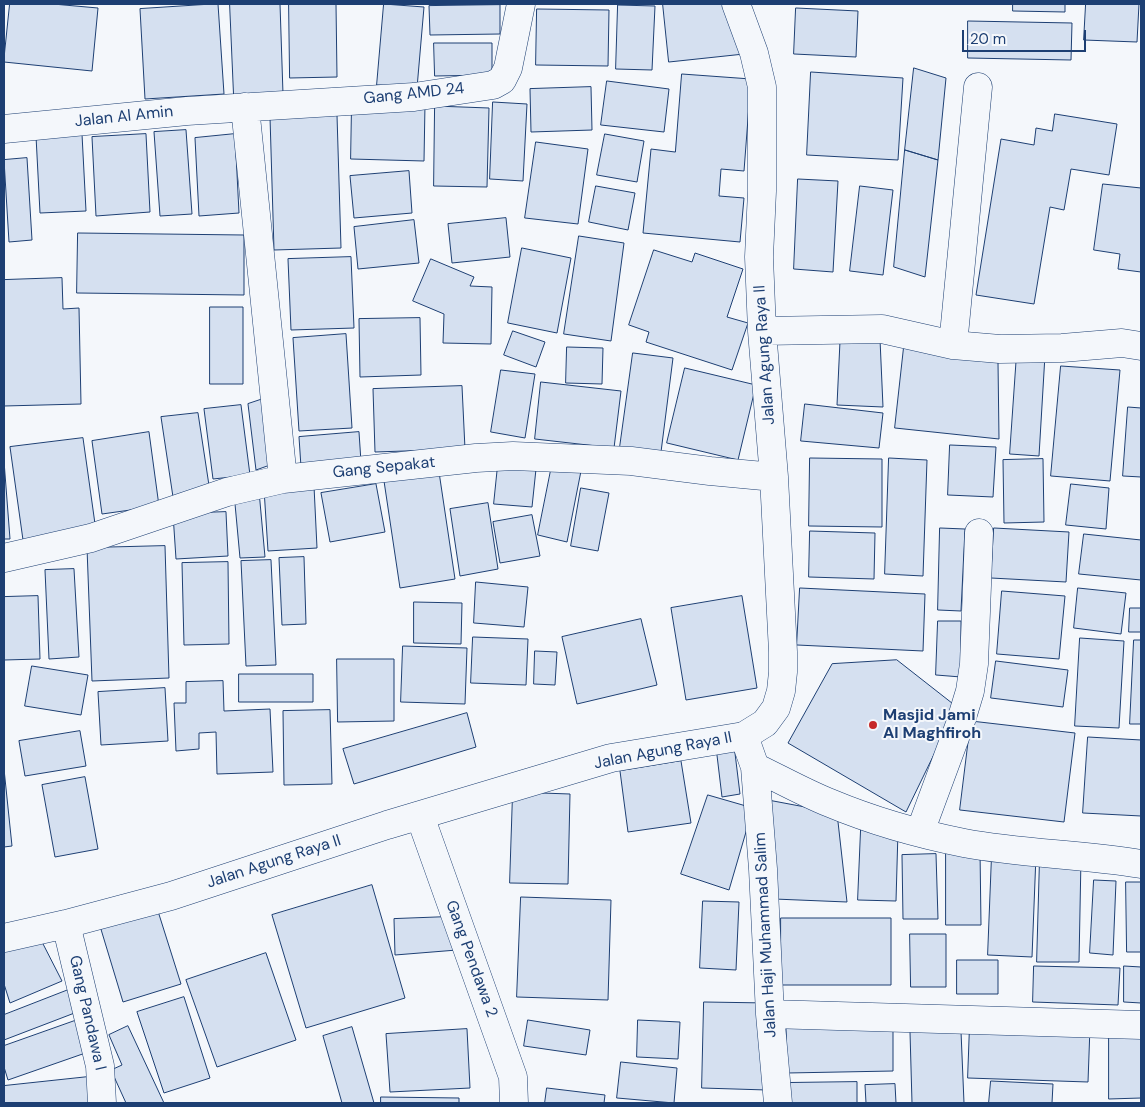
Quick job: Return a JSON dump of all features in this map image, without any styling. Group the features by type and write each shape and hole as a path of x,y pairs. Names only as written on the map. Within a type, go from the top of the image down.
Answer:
{"street":[{"name":"Gang AMD 24","path":"245,107 414,97 493,85 502,80 508,68 521,4"},
{"name":"Jalan Agung Raya II","path":"4,938 66,924 171,896 282,859 611,758 744,736 765,723 776,708 781,691 783,652 774,477 762,331 760,257 762,87 754,53 736,4"},
{"path":"953,345 978,87"},
{"name":"Jalan Al Amin","path":"4,129 245,107"},
{"path":"245,107 283,479"},
{"path":"762,331 882,330 953,345 1000,348 1062,348 1122,343 1141,346"},
{"name":"Gang Sepakat","path":"4,558 91,538 227,492 283,479 476,458 513,456 631,461 774,477"},
{"path":"920,832 960,724 970,691 974,664 979,533"},
{"name":"Jalan Haji Muhammad Salim","path":"744,736 755,766 763,870 770,1014 778,1103"},
{"path":"755,766 828,803 866,817 920,832 965,843 1141,864"},
{"name":"Gang Pendawa 2","path":"420,816 513,1077 514,1103"},
{"name":"Gang Pandawa I","path":"66,924 100,1066 102,1103"},
{"path":"770,1014 1141,1025"}],"building":[{"path":"10,4 53,4 98,8 92,71 4,62"},
{"path":"218,4 224,94 145,99 140,9"},
{"path":"230,4 280,4 283,94 234,96"},
{"path":"289,4 336,4 337,77 290,78"},
{"path":"384,4 424,7 417,88 377,85"},
{"path":"663,4 733,4 744,54 669,62"},
{"path":"1013,4 1065,4 1065,12 1013,11"},
{"path":"1086,4 1139,4 1137,42 1084,40"},
{"path":"500,5 500,34 430,35 429,6"},
{"path":"618,5 655,6 652,70 616,69"},
{"path":"796,8 858,11 856,57 794,54"},
{"path":"537,9 609,10 608,66 536,65"},
{"path":"968,21 1072,23 1071,60 968,58"},
{"path":"434,43 492,43 492,75 435,76"},
{"path":"914,68 946,78 938,160 905,150"},
{"path":"811,72 903,78 898,160 807,155"},
{"path":"682,74 751,79 744,171 721,169 719,196 744,198 740,242 643,233 651,149 675,152"},
{"path":"607,81 669,89 664,132 601,125"},
{"path":"591,87 592,130 531,132 530,89"},
{"path":"352,102 425,104 424,161 351,159"},
{"path":"493,102 527,104 523,181 490,179"},
{"path":"435,106 489,108 487,187 434,186"},
{"path":"1055,114 1117,124 1109,175 1071,169 1064,210 1050,207 1034,304 976,295 1001,139 1034,145 1036,128 1052,131"},
{"path":"337,115 341,248 274,250 270,117"},
{"path":"186,130 192,214 160,216 154,132"},
{"path":"82,134 86,211 40,213 36,136"},
{"path":"146,134 150,212 96,216 92,137"},
{"path":"235,134 239,213 199,216 195,138"},
{"path":"605,134 644,141 637,182 597,175"},
{"path":"536,142 588,149 578,224 525,218"},
{"path":"905,150 938,160 925,277 894,267"},
{"path":"27,158 32,240 9,242 4,160"},
{"path":"409,171 412,213 354,218 350,176"},
{"path":"798,179 838,181 833,272 794,269"},
{"path":"1103,184 1141,188 1141,272 1118,269 1120,254 1094,250"},
{"path":"596,186 635,193 628,230 589,222"},
{"path":"860,186 893,190 883,275 850,271"},
{"path":"506,218 510,257 452,263 448,224"},
{"path":"414,220 419,263 358,269 354,227"},
{"path":"78,233 244,235 244,295 77,293"},
{"path":"579,236 624,243 611,341 564,334"},
{"path":"522,248 571,258 557,333 508,323"},
{"path":"654,250 692,262 695,253 743,269 727,317 748,323 732,370 646,342 649,332 629,325"},
{"path":"351,257 354,328 291,330 288,259"},
{"path":"431,259 474,277 470,286 492,287 491,344 443,343 444,314 413,301"},
{"path":"62,278 63,309 79,308 81,404 4,406 4,280"},
{"path":"210,307 243,307 243,384 210,384"},
{"path":"420,318 421,375 360,377 359,319"},
{"path":"513,331 545,342 536,367 504,355"},
{"path":"346,334 352,428 299,431 293,338"},
{"path":"880,339 883,407 837,405 840,341"},
{"path":"567,347 603,348 602,384 566,383"},
{"path":"904,347 998,362 999,439 895,428"},
{"path":"633,353 673,358 661,452 620,447"},
{"path":"1017,353 1045,355 1039,456 1010,454"},
{"path":"1061,366 1120,370 1110,481 1051,476"},
{"path":"685,368 756,385 738,460 667,443"},
{"path":"501,370 535,374 525,438 491,432"},
{"path":"541,382 621,391 614,448 535,439"},
{"path":"462,386 465,449 375,452 373,389"},
{"path":"263,399 270,465 256,470 248,404"},
{"path":"805,404 883,413 879,448 801,441"},
{"path":"241,405 250,475 213,479 204,409"},
{"path":"1128,407 1141,408 1141,477 1123,476"},
{"path":"198,413 210,492 173,497 161,417"},
{"path":"149,432 159,506 102,514 92,441"},
{"path":"359,432 361,462 301,467 299,437"},
{"path":"83,438 96,531 23,540 10,447"},
{"path":"950,445 996,447 993,497 948,495"},
{"path":"810,458 882,459 882,527 809,526"},
{"path":"889,458 927,460 923,576 885,574"},
{"path":"1043,459 1044,522 1004,523 1003,460"},
{"path":"4,461 10,539 4,539"},
{"path":"498,465 536,469 532,507 494,504"},
{"path":"552,465 581,471 567,542 538,535"},
{"path":"439,472 455,579 400,588 384,481"},
{"path":"376,484 385,532 330,542 321,493"},
{"path":"1071,484 1109,488 1106,529 1066,525"},
{"path":"314,486 317,548 268,551 264,489"},
{"path":"581,488 609,493 598,551 571,546"},
{"path":"259,491 265,557 240,558 234,493"},
{"path":"488,503 498,569 460,576 450,509"},
{"path":"226,512 228,556 176,559 173,514"},
{"path":"532,515 540,556 500,563 493,522"},
{"path":"940,528 965,529 961,611 938,610"},
{"path":"994,528 1069,532 1066,582 991,578"},
{"path":"810,531 875,533 874,579 809,577"},
{"path":"1084,534 1141,540 1141,580 1079,574"},
{"path":"165,546 169,678 92,681 87,548"},
{"path":"304,557 306,624 282,625 279,558"},
{"path":"271,560 276,665 246,666 241,561"},
{"path":"228,562 229,644 184,645 182,563"},
{"path":"74,569 79,657 49,659 45,570"},
{"path":"476,582 528,587 524,627 474,623"},
{"path":"800,588 925,594 923,651 797,645"},
{"path":"1078,588 1126,593 1121,634 1074,628"},
{"path":"1002,591 1065,596 1059,659 997,654"},
{"path":"38,596 40,659 4,660 4,597"},
{"path":"742,596 757,688 686,700 671,608"},
{"path":"414,602 462,603 461,644 414,643"},
{"path":"1130,608 1141,608 1141,632 1129,632"},
{"path":"641,619 657,685 577,704 562,637"},
{"path":"938,621 961,621 961,677 936,675"},
{"path":"473,637 528,639 526,685 471,683"},
{"path":"1080,638 1124,641 1119,728 1075,726"},
{"path":"1134,640 1141,640 1141,724 1130,724"},
{"path":"403,646 467,648 465,704 401,702"},
{"path":"535,651 557,652 555,685 534,684"},
{"path":"337,659 394,659 394,721 338,722"},
{"name":"Masjid Jami Al Maghfiroh","path":"897,660 957,707 906,812 788,743 832,664"},
{"path":"996,661 1068,670 1063,707 991,698"},
{"path":"32,666 88,675 81,715 25,706"},
{"path":"239,674 313,674 313,702 239,702"},
{"path":"223,681 224,711 270,709 273,772 217,774 216,732 199,733 199,749 176,751 174,703 186,703 186,682"},
{"path":"165,688 168,741 101,745 98,692"},
{"path":"330,710 332,784 284,785 283,711"},
{"path":"467,713 476,747 354,784 343,749"},
{"path":"971,721 1075,733 1064,822 960,810"},
{"path":"80,731 86,766 25,776 19,741"},
{"path":"1088,737 1141,740 1141,816 1083,813"},
{"path":"734,745 740,794 722,797 716,747"},
{"path":"681,761 691,823 628,832 620,771"},
{"path":"4,769 12,846 4,847"},
{"path":"85,777 98,849 55,857 42,785"},
{"path":"513,792 570,794 568,884 510,883"},
{"path":"708,795 753,808 729,890 681,874"},
{"path":"768,800 837,813 847,902 774,899"},
{"path":"861,829 898,831 896,901 858,900"},
{"path":"946,850 980,850 981,925 946,925"},
{"path":"936,854 938,919 903,919 902,855"},
{"path":"992,854 1036,855 1032,957 988,955"},
{"path":"1040,857 1081,858 1079,962 1037,962"},
{"path":"1094,880 1116,881 1113,955 1090,953"},
{"path":"1126,882 1141,882 1141,952 1127,952"},
{"path":"372,885 405,998 306,1028 272,915"},
{"path":"521,897 611,900 608,1000 517,997"},
{"path":"703,901 739,902 736,970 700,968"},
{"path":"157,908 181,984 123,1002 100,926"},
{"path":"447,917 457,950 395,955 394,919"},
{"path":"781,918 891,918 891,985 781,985"},
{"path":"910,934 946,934 946,987 911,987"},
{"path":"40,938 62,981 10,1003 4,984 4,951"},
{"path":"266,953 296,1040 217,1067 186,980"},
{"path":"957,960 998,960 998,994 957,994"},
{"path":"1034,966 1120,968 1118,1005 1033,1002"},
{"path":"1124,966 1141,967 1141,1003 1124,1002"},
{"path":"76,987 85,1009 4,1040 4,1015"},
{"path":"184,997 210,1078 164,1093 137,1012"},
{"path":"704,1002 768,1003 767,1090 702,1088"},
{"path":"83,1018 94,1050 8,1080 4,1067 4,1046"},
{"path":"528,1020 590,1030 586,1055 524,1046"},
{"path":"638,1020 680,1022 678,1059 637,1057"},
{"path":"970,1024 1090,1027 1088,1082 968,1078"},
{"path":"893,1025 893,1071 787,1073 786,1028"},
{"path":"128,1026 164,1103 126,1103 111,1070 122,1065 109,1035"},
{"path":"352,1027 374,1103 342,1103 323,1036"},
{"path":"467,1029 470,1088 390,1092 386,1034"},
{"path":"961,1031 964,1103 912,1103 910,1032"},
{"path":"1109,1037 1141,1037 1141,1098 1109,1099"},
{"path":"621,1062 677,1068 674,1103 617,1098"},
{"path":"88,1077 91,1103 4,1103 4,1086"},
{"path":"991,1081 1053,1084 1052,1103 989,1103"},
{"path":"857,1082 857,1103 784,1103 783,1083"},
{"path":"895,1084 896,1103 866,1103 865,1085"},
{"path":"547,1088 605,1095 604,1103 545,1103"},
{"path":"381,1097 459,1098 459,1103 381,1103"}],"place":[{"name":"Masjid Jami Al Maghfiroh","path":"873,725"}]}
